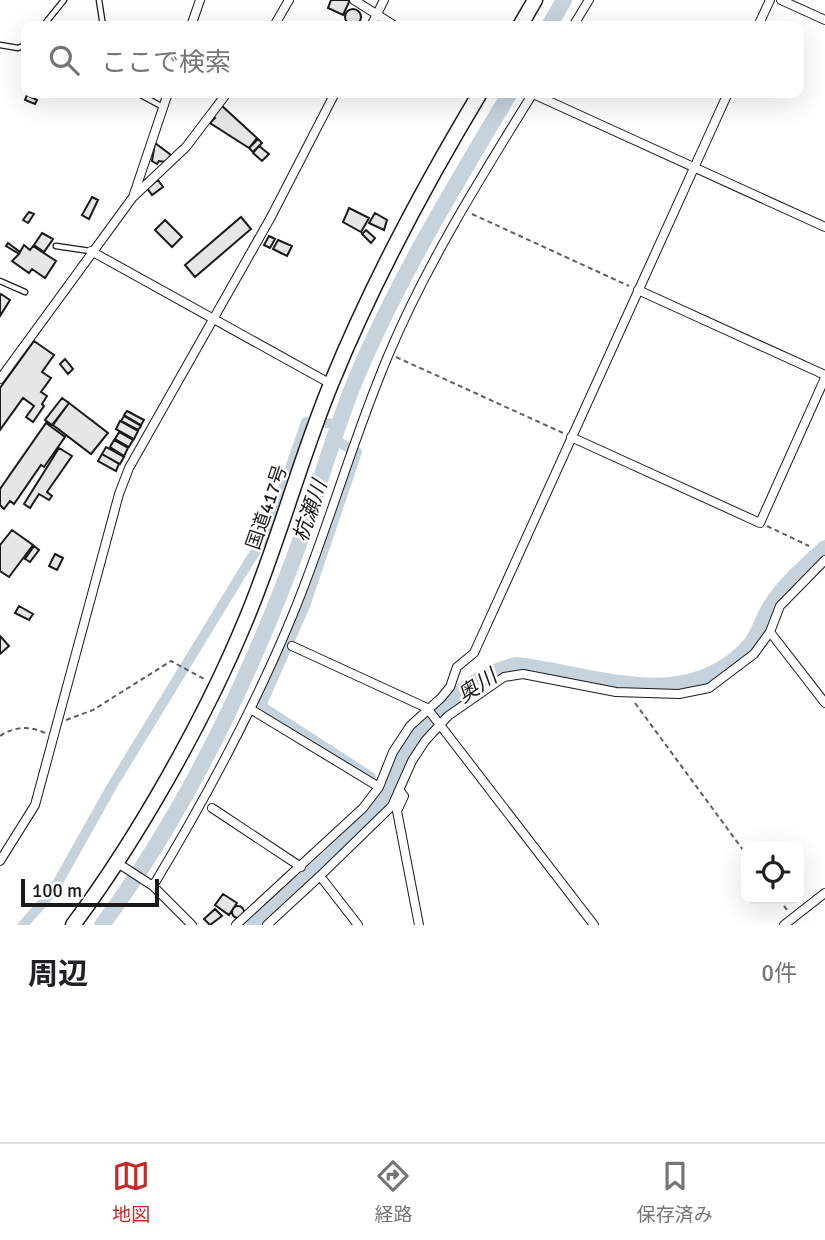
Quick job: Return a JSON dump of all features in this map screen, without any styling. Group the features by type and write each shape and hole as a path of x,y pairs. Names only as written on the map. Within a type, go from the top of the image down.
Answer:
{"highway":[{"path":"523,21 535,0"},
{"name":"国道417号","path":"73,925 118,863 215,686 245,623 331,384 387,254 477,98"}],"street":[{"path":"193,21 200,0"},
{"path":"277,21 289,0"},
{"path":"354,0 387,21"},
{"path":"374,21 384,0"},
{"path":"576,21 589,0"},
{"path":"760,21 770,0"},
{"path":"781,0 825,20"},
{"path":"133,197 166,98"},
{"path":"0,379 133,197 186,147 223,98"},
{"path":"0,861 35,805 118,494 129,468 332,98"},
{"path":"151,884 252,710 294,612 388,354 464,210 529,98"},
{"path":"543,98 825,227"},
{"path":"236,925 363,808 379,787 393,752 427,708 450,687 457,667 474,653 726,98"},
{"path":"91,251 331,384"},
{"path":"571,437 760,523 825,377 638,290"},
{"path":"267,925 392,806 412,761 440,723 475,695 504,677 523,674 628,693 679,694 709,688 754,654 770,632 780,606 825,560"},
{"path":"770,632 825,703"},
{"path":"292,646 427,708 594,925"},
{"path":"252,710 379,787"},
{"path":"400,791 404,796 397,811 419,925"},
{"path":"212,808 301,867"},
{"path":"118,863 151,884 192,925"},
{"path":"320,876 358,925"},
{"path":"785,925 825,893"}],"lane":[{"path":"47,21 64,0"},
{"path":"99,0 102,21"},
{"path":"0,44 21,47"},
{"path":"146,98 163,107"},
{"path":"56,246 91,251"},
{"path":"0,281 25,292"}],"path":[{"path":"464,210 638,290"},
{"path":"388,354 571,437"},
{"path":"760,523 809,546"},
{"path":"58,722 87,714 172,661 215,686"},
{"path":"628,693 741,847"},
{"path":"0,736 11,728 35,729 53,739"},
{"path":"782,904 793,919"}],"building":[{"path":"331,0 350,0 343,15 328,8"},
{"path":"353,9 360,14 360,21 346,21 347,11"},
{"path":"33,98 37,100 35,104 25,100"},
{"path":"221,105 257,138 249,148 210,123"},
{"path":"258,139 262,143 253,152 249,148"},
{"path":"155,143 171,155 166,162 159,161 157,164 152,161"},
{"path":"259,146 269,154 262,161 253,153"},
{"path":"158,180 163,187 152,195 147,188"},
{"path":"92,197 98,200 89,219 82,215"},
{"path":"349,208 369,218 361,232 343,222"},
{"path":"29,212 34,214 28,223 23,220"},
{"path":"375,213 387,220 384,230 369,223"},
{"path":"241,217 251,229 195,277 185,265"},
{"path":"165,220 182,237 172,247 155,230"},
{"path":"366,230 375,238 371,243 362,234"},
{"path":"42,233 53,239 44,252 34,245"},
{"path":"269,236 275,239 270,248 264,245"},
{"path":"278,240 292,246 287,256 273,249"},
{"path":"8,243 20,252 24,245 30,250 33,246 56,261 45,278 32,269 29,273 12,261 19,254 6,246"},
{"path":"0,295 10,300 0,316"},
{"path":"34,341 54,355 42,372 51,378 41,392 47,396 42,404 44,406 33,422 26,417 34,406 23,398 0,430 0,388"},
{"path":"65,359 73,369 68,374 60,364"},
{"path":"62,398 69,403 52,425 45,420"},
{"path":"69,403 108,433 91,454 53,425"},
{"path":"127,411 144,420 141,425 124,415"},
{"path":"124,416 141,426 138,430 121,421"},
{"path":"120,421 138,431 134,439 116,429"},
{"path":"46,423 65,437 44,467 41,465 14,504 10,501 4,509 0,505 0,489"},
{"path":"119,432 133,440 129,447 115,439"},
{"path":"114,440 128,448 124,456 110,447"},
{"path":"106,447 124,457 120,464 102,454"},
{"path":"59,448 72,456 47,492 52,496 49,500 39,494 30,508 24,504"},
{"path":"102,454 119,464 116,471 98,461"},
{"path":"12,530 33,545 9,577 0,571 0,545"},
{"path":"34,546 39,550 30,562 25,559"},
{"path":"55,554 63,558 57,570 49,566"},
{"path":"19,606 33,614 29,620 15,613"},
{"path":"0,636 9,646 0,654"},
{"path":"223,894 237,903 229,915 215,905"},
{"path":"238,906 244,912 238,918 232,912"},
{"path":"215,909 222,916 210,925 204,919"}],"waterway":[{"name":"杭瀬川","path":"552,21 564,0"},
{"name":"杭瀬川","path":"102,925 157,843 206,757 269,622 347,401 373,339 429,232 507,98"},
{"path":"23,925 53,891 112,786 269,529 306,422"},
{"path":"326,423 339,425"},
{"path":"334,439 347,447"},
{"path":"357,452 305,606 261,706 371,777"},
{"name":"奥川","path":"253,925 323,864 363,824 418,732 447,702 463,690 481,679 516,665 639,685 669,685 698,679 725,667 750,645 782,591 825,548"}]}
